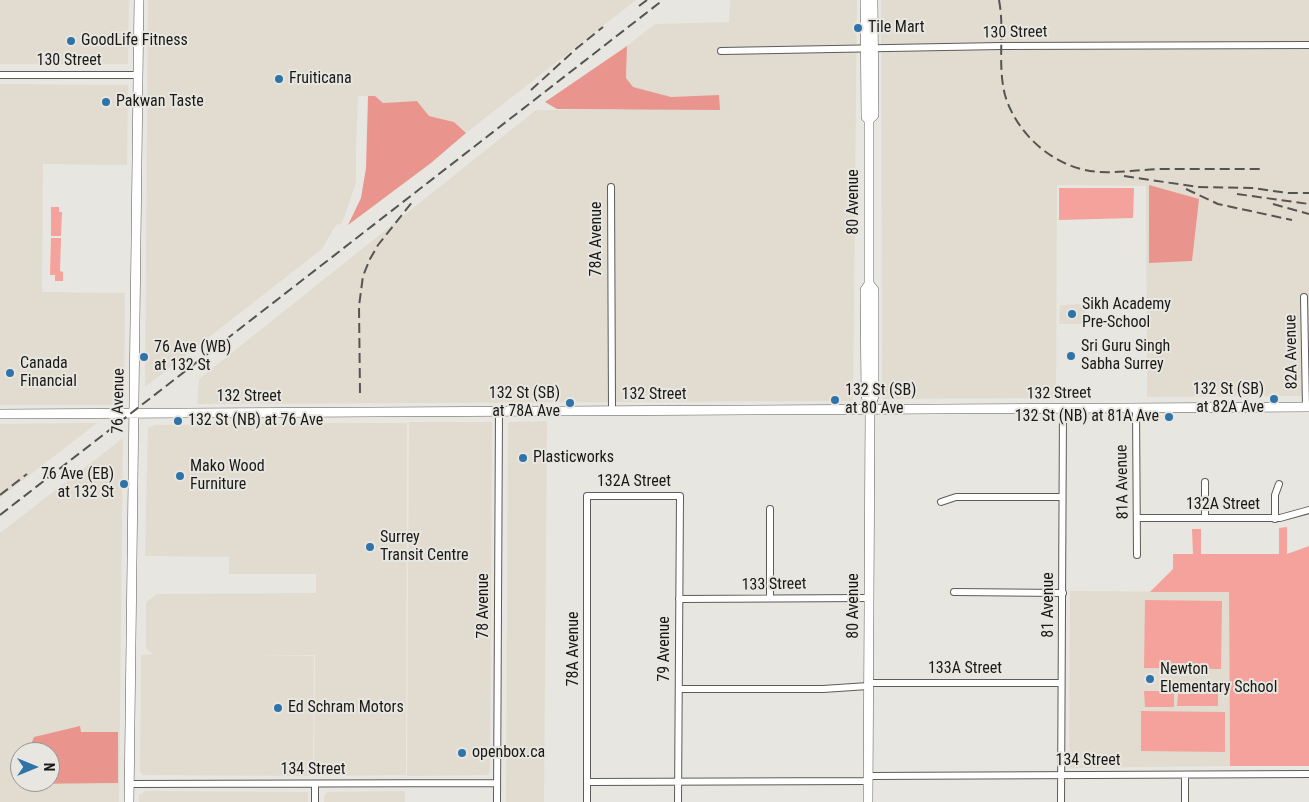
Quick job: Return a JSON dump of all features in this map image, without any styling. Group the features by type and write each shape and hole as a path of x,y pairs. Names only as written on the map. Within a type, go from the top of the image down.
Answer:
{"main road":[{"name":"76 Avenue","path":"129,802 139,0"},
{"name":"80 Avenue","path":"865,0 874,114 869,120 869,284 874,290 874,396 870,409 868,802"},
{"name":"80 Avenue","path":"869,48 873,0"},
{"name":"132 Street","path":"0,414 1308,407"}],"street":[{"name":"130 Street","path":"721,51 1309,45"},
{"name":"130 Street","path":"0,75 138,75"},
{"name":"78A Avenue","path":"611,187 612,410"},
{"name":"82A Avenue","path":"1304,297 1308,407"},
{"name":"81 Avenue","path":"1060,802 1063,408"},
{"name":"81A Avenue","path":"1136,408 1137,555"},
{"name":"78 Avenue","path":"497,802 499,411"},
{"path":"1205,482 1205,518"},
{"path":"1276,519 1275,495 1279,484"},
{"name":"78A Avenue","path":"587,802 588,496"},
{"name":"132A Street","path":"588,496 680,496"},
{"name":"79 Avenue","path":"678,802 680,496"},
{"path":"941,502 956,497 1062,497"},
{"path":"770,509 770,598"},
{"name":"132A Street","path":"1137,518 1276,519 1309,510"},
{"path":"954,592 1063,593"},
{"name":"133 Street","path":"679,599 868,598"},
{"name":"133A Street","path":"679,689 823,689 868,684 1061,683"},
{"name":"134 Street","path":"588,782 1061,775 1309,774"},
{"path":"1185,775 1185,802"},
{"name":"134 Street","path":"129,784 498,783"},
{"path":"315,784 315,802"}],"shaded area":[{"path":"0,0 129,0 128,64 0,64"},
{"path":"148,0 636,0 466,133 454,122 429,116 417,101 383,103 375,96 358,96 356,183 342,223 336,225 322,249 145,387"},
{"path":"730,0 857,0 853,401 197,404 199,379 536,110 625,110 627,46 655,24 729,22"},
{"path":"881,0 1309,0 1309,396 1147,397 1146,186 1057,185 1056,398 882,399"},
{"path":"627,46 626,78 633,87 671,97 719,95 720,110 557,109 545,102"},
{"path":"0,84 128,85 127,165 43,164 42,292 125,293 124,396 115,405 0,405"},
{"path":"368,96 375,96 383,103 417,101 429,116 454,122 466,133 431,163 348,225 361,198 366,168"},
{"path":"1149,185 1199,199 1192,261 1149,263"},
{"path":"1059,188 1134,188 1133,218 1059,220"},
{"path":"51,207 59,207 59,212 62,212 61,236 51,236"},
{"path":"51,238 61,238 60,271 63,272 63,281 55,281 55,275 50,275"},
{"name":"Sikh Academy Pre-School","path":"1085,304 1085,324 1059,324 1060,305"},
{"path":"547,421 544,802 506,802 508,423"},
{"path":"409,422 492,422 490,771 488,775 407,776"},
{"path":"97,423 0,498 0,424"},
{"path":"407,423 406,775 314,776 315,655 252,655 314,656 313,776 143,775 140,771 141,655 154,654 148,651 146,647 146,602 157,594 316,593 316,574 229,574 229,557 145,556 148,428 155,425"},
{"path":"123,438 119,802 0,802 0,533"},
{"path":"1287,527 1287,554 1309,546 1309,766 1230,766 1229,592 1150,592 1173,569 1173,554 1193,554 1192,529 1201,529 1201,554 1279,554 1279,528"},
{"name":"Newton Elementary School","path":"1070,591 1229,592 1230,766 1069,768"},
{"path":"1145,600 1222,601 1221,669 1144,668"},
{"path":"1179,684 1196,684 1196,691 1218,691 1218,706 1177,706"},
{"path":"1144,691 1174,691 1174,707 1145,707"},
{"path":"1141,711 1225,712 1225,752 1141,751"},
{"path":"80,726 81,732 118,732 118,783 60,784 60,742 32,742 34,737"},
{"path":"145,791 308,792 308,802 139,802 139,795"},
{"path":"405,791 405,802 324,802 324,796 327,792"}],"railway":[{"path":"639,6 647,0"},
{"path":"0,515 663,0"},
{"path":"999,0 1005,95 1011,110 1029,137 1054,158 1084,170 1100,172 1165,169 1264,169"},
{"path":"531,90 603,27"},
{"path":"1124,176 1198,187 1252,188 1288,193 1309,193"},
{"path":"1186,189 1218,204 1292,220"},
{"path":"1237,194 1309,204"},
{"path":"360,393 359,306 363,276 378,245 413,201"},
{"path":"1273,204 1309,214"},
{"path":"0,495 27,474"}],"place":[{"name":"Tile Mart","path":"858,28"},
{"name":"GoodLife Fitness","path":"71,41"},
{"name":"Fruiticana","path":"279,79"},
{"name":"Pakwan Taste","path":"106,102"},
{"name":"Sikh Academy Pre-School","path":"1072,314"},
{"name":"Sri Guru Singh Sabha Surrey","path":"1071,356"},
{"name":"76 Ave (WB) at 132 St","path":"144,357"},
{"name":"Canada Financial","path":"10,373"},
{"name":"132 St (SB) at 82A Ave","path":"1274,399"},
{"name":"132 St (SB) at 80 Ave","path":"835,400"},
{"name":"132 St (SB) at 78A Ave","path":"570,403"},
{"name":"132 St (NB) at 81A Ave","path":"1169,417"},
{"name":"132 St (NB) at 76 Ave","path":"178,421"},
{"name":"Plasticworks","path":"523,458"},
{"name":"Mako Wood Furniture","path":"180,476"},
{"name":"76 Ave (EB) at 132 St","path":"124,484"},
{"name":"Surrey Transit Centre","path":"370,547"},
{"name":"Newton Elementary School","path":"1150,679"},
{"name":"Ed Schram Motors","path":"278,708"},
{"name":"openbox.ca","path":"462,753"}]}
